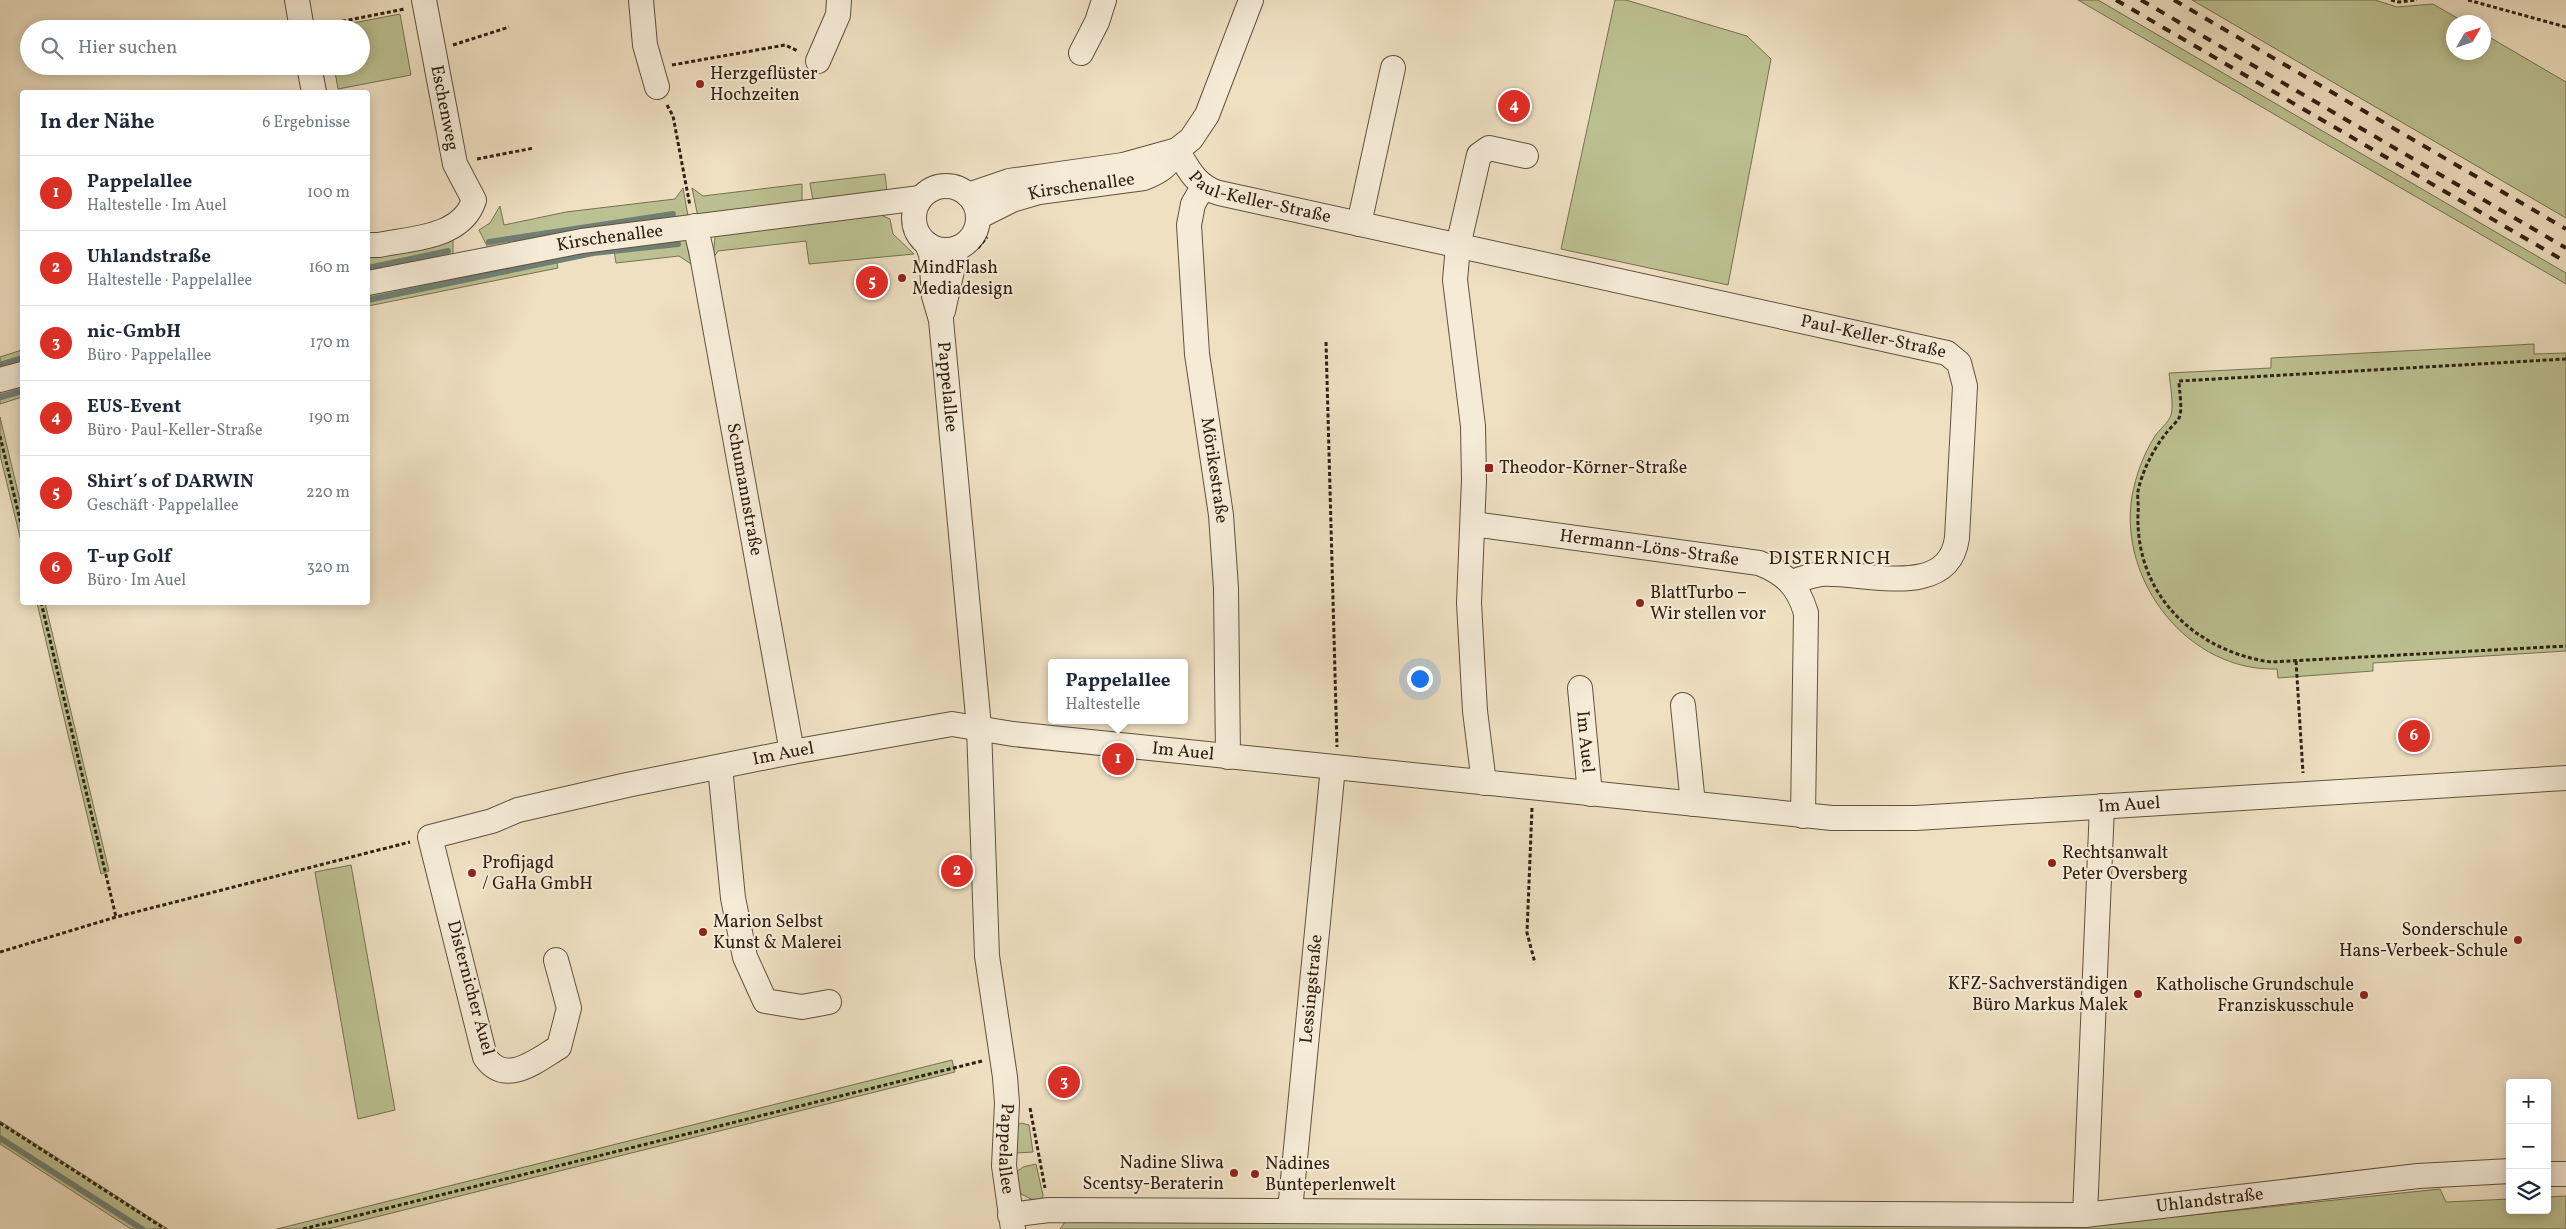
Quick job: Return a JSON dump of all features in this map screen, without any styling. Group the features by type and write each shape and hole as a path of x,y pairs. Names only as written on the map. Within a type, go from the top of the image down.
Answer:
{"street":[{"path":"297,0 300,20"},
{"path":"641,0 645,45 655,78"},
{"path":"818,61 838,15 839,0"},
{"path":"1081,53 1097,22 1104,0"},
{"name":"Kirschenallee","path":"978,217 1012,200 1039,192 1144,178 1160,172 1168,165 1177,150 1191,139 1207,115 1251,0"},
{"name":"Eschenweg","path":"370,245 379,245 446,230 465,217 474,200 455,164 425,3"},
{"name":"Paul-Keller-Straße","path":"1359,224 1393,68"},
{"path":"311,75 314,90"},
{"path":"1484,783 1475,711 1469,604 1473,524 1472,426 1455,280 1458,246 1479,155 1489,148 1526,156"},
{"name":"Kirschenallee","path":"968,194 1009,181 1052,173 1123,165 1177,150"},
{"name":"Paul-Keller-Straße","path":"1177,150 1189,170 1203,186 1219,193 1940,350 1953,357 1962,371 1965,386 1957,538 1950,558 1938,570 1920,578 1821,574 1792,582"},
{"path":"946,185 956,187 968,194 974,202 978,217 972,236 957,248 942,250 921,236 914,212 920,198 932,188 946,185"},
{"name":"Mörikestraße","path":"1203,186 1193,204 1189,225 1197,354 1216,476 1222,534 1228,757"},
{"name":"Kirschenallee","path":"370,283 536,249 695,226 920,198"},
{"name":"Kirschenallee","path":"854,207 884,212 921,236"},
{"name":"Schumannstraße","path":"695,226 701,250 792,752"},
{"name":"Pappelallee","path":"921,236 931,254 934,296 941,320 979,727 987,956 1005,1076 1007,1103 1004,1166 1012,1222"},
{"name":"Pappelallee","path":"941,320 957,248"},
{"path":"0,380 20,375"},
{"name":"Hermann-Löns-Straße","path":"1473,524 1759,563 1776,570 1792,582 1803,602 1807,627 1803,816"},
{"name":"Im Auel","path":"1580,688 1590,794"},
{"path":"1683,704 1693,804"},
{"name":"Im Auel","path":"430,837 492,821 518,810 792,752 952,724 1013,734 1228,757 1832,818 1916,818 2566,778"},
{"path":"720,767 733,898 745,957 765,1001 802,1007 829,1002"},
{"name":"Lessingstraße","path":"1290,1210 1333,767"},
{"path":"2085,1215 2102,806"},
{"name":"Disternicher Auel","path":"430,837 485,1057 498,1069 506,1072 521,1069 560,1047 569,1008 556,960"},
{"name":"Uhlandstraße","path":"1012,1222 1049,1210 2085,1215 2418,1176 2506,1171"},
{"path":"2551,1174 2566,1174"}],"path":[{"path":"2391,0 2399,2 2417,0"},
{"path":"2468,0 2566,27"},
{"path":"345,20 425,3"},
{"name":"Eschenweg","path":"434,52 509,27"},
{"path":"695,226 673,116 655,78 784,45 818,61"},
{"name":"Eschenweg","path":"455,164 534,148"},
{"path":"1326,342 1337,748 1333,767"},
{"path":"2566,359 2179,381 2180,417 2154,452 2138,491 2138,525 2145,564 2163,600 2182,622 2203,639 2226,651 2250,659 2271,662 2566,646"},
{"path":"0,436 20,520"},
{"path":"42,605 116,917"},
{"path":"2296,661 2304,793"},
{"path":"1532,788 1526,934 1535,963"},
{"path":"0,952 116,917 430,837"},
{"path":"303,1229 968,1065"},
{"path":"0,1123 165,1229"}],"green space":[{"path":"1615,0 1626,0 1747,36 1771,59 1728,285 1561,249"},
{"path":"2078,0 2098,0 2566,273 2566,284"},
{"path":"2192,0 2375,0 2397,7 2433,4 2452,15 2446,15 2446,60 2491,60 2491,38 2566,82 2566,218"},
{"path":"400,14 411,75 338,89 336,75 370,75 369,20"},
{"path":"885,174 887,192 813,201 810,183"},
{"path":"802,184 802,201 698,217 692,188 703,196"},
{"path":"683,188 688,216 489,250 479,230 490,223 500,206 504,225 566,212 675,199"},
{"path":"876,213 890,219 893,234 914,254 809,264 806,241 718,251 713,258 715,237 718,233"},
{"path":"685,235 691,264 679,256 616,263 613,243"},
{"path":"453,236 453,254 450,257 370,277 370,252"},
{"path":"555,252 558,268 370,306 370,290"},
{"path":"2534,344 2534,354 2566,353 2566,651 2373,663 2373,671 2278,678 2277,669 2245,666 2215,655 2189,638 2166,616 2149,589 2136,560 2131,528 2132,496 2140,465 2155,436 2168,420 2172,411 2169,373 2271,368 2271,358"},
{"path":"20,351 20,367 0,373 0,357"},
{"path":"20,382 20,398 0,404 0,387"},
{"path":"0,417 20,501 20,537 0,455"},
{"path":"37,605 45,605 109,871 101,874"},
{"path":"351,865 395,1110 358,1119 315,872"},
{"path":"952,1060 955,1072 328,1229 277,1229"},
{"path":"0,1121 168,1229 131,1229 0,1144"},
{"path":"1021,1123 1029,1125 1033,1152 1016,1153 1016,1126"},
{"path":"1036,1164 1043,1195 1042,1199 1033,1200 1021,1194 1015,1173 1023,1167"},
{"path":"2440,1189 2446,1202 2506,1199 2506,1214 2551,1214 2551,1197 2566,1196 2566,1229 1060,1229 1068,1218 2087,1226"}],"waterway":[{"path":"489,242 673,214"},
{"path":"370,300 593,253 678,244"},
{"path":"370,268 448,251"},
{"path":"0,365 20,359"},
{"path":"1,397 20,392"},
{"path":"0,1138 142,1229"}],"railway":[{"path":"2116,0 2566,262"},
{"path":"2141,0 2566,248"},
{"path":"2174,0 2566,229"}],"place":[{"name":"Herzgeflüster Hochzeiten","path":"700,84"},
{"name":"EUS-Event","path":"1514,106"},
{"name":"MindFlash Mediadesign","path":"902,278"},
{"name":"Shirt´s of DARWIN","path":"872,282"},
{"name":"Theodor-Körner-Straße","path":"1489,468"},
{"name":"BlattTurbo – Wir stellen vor","path":"1640,603"},
{"name":"T-up Golf","path":"2414,736"},
{"name":"Pappelallee","path":"1118,759"},
{"name":"Rechtsanwalt Peter Oversberg","path":"2052,863"},
{"name":"Uhlandstraße","path":"957,871"},
{"name":"Profijagd / GaHa GmbH","path":"472,873"},
{"name":"Marion Selbst Kunst & Malerei","path":"703,932"},
{"name":"Sonderschule Hans-Verbeek-Schule","path":"2518,940"},
{"name":"KFZ-Sachverständigen Büro Markus Malek","path":"2138,994"},
{"name":"Katholische Grundschule Franziskusschule","path":"2364,995"},
{"name":"nic-GmbH","path":"1064,1082"},
{"name":"Nadine Sliwa Scentsy-Beraterin","path":"1234,1173"},
{"name":"Nadines Bunteperlenwelt","path":"1255,1174"}],"district":[{"name":"DISTERNICH","path":"1830,559"}]}
